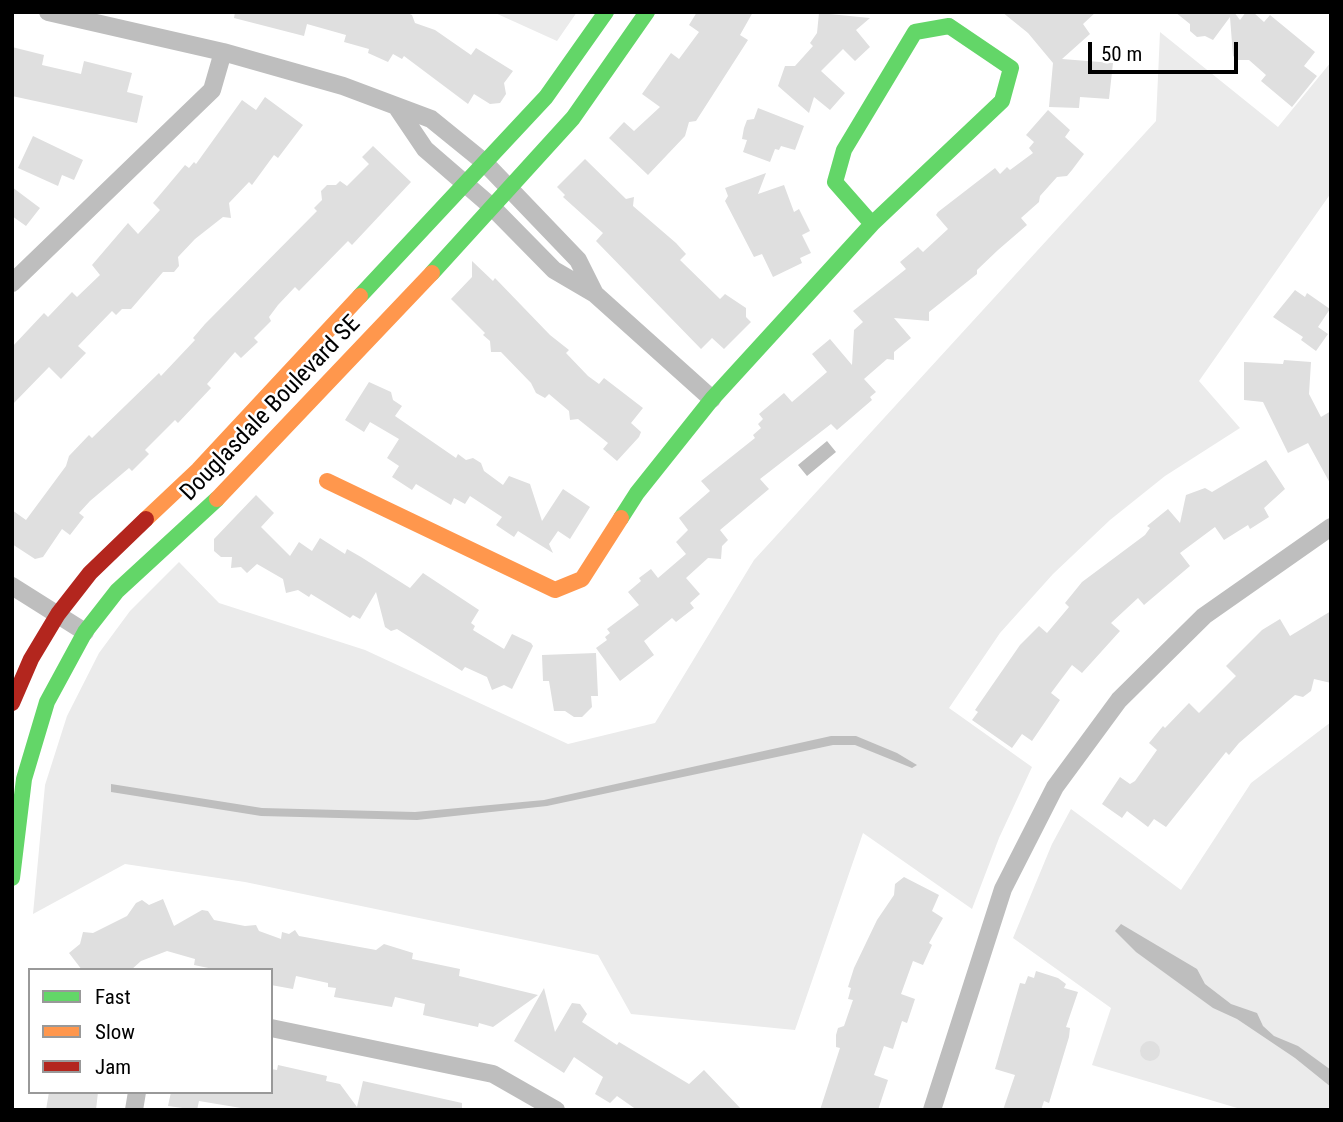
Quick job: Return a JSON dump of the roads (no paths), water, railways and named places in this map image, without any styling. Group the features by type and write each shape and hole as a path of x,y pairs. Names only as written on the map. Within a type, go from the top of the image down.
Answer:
{"street":[{"path":"48,12 223,52 343,86 398,109 431,119 484,162 578,260 596,293"},
{"name":"Douglasdale Boulevard SE","path":"12,703 31,659 58,614 90,572 198,470 466,183 546,96 606,12"},
{"name":"Douglasdale Boulevard SE","path":"12,878 24,779 43,715 85,632 117,591 214,503 372,339 573,118 647,12"},
{"path":"327,481 555,590 582,579 637,493 712,399 872,224 1002,101 1011,68 949,26 915,32 844,150 835,182 872,224"},
{"path":"12,283 212,90 223,52"},
{"path":"398,109 425,149 492,207 554,270 596,293 712,399"},
{"path":"932,1110 1003,889 1055,787 1119,700 1204,616 1331,527"},
{"path":"12,586 85,632"},
{"path":"273,1028 493,1074 556,1110"}]}
